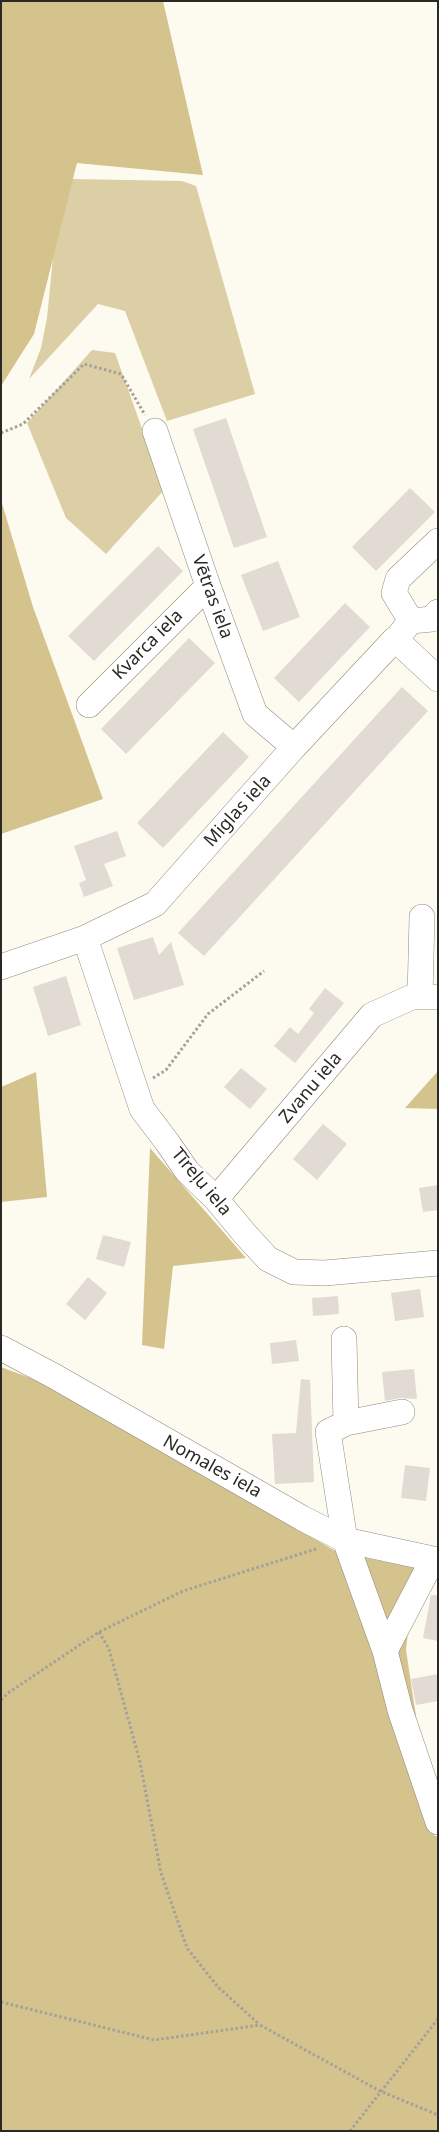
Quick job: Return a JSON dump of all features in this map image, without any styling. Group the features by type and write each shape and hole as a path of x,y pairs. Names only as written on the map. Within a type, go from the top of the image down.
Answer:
{"street":[{"name":"Vētras iela","path":"155,431 208,586 255,714 294,747"},
{"path":"438,541 398,579 394,593 412,621 432,619 438,612"},
{"name":"Kvarca iela","path":"89,705 208,586"},
{"name":"Miglas iela","path":"1,967 85,938 155,904 294,747 412,621"},
{"path":"395,639 438,679"},
{"name":"Zvanu iela","path":"216,1199 372,1015 412,997 429,997 422,917"},
{"name":"Tīreļu iela","path":"85,938 142,1109 187,1171 216,1199 268,1259 294,1272 325,1273 438,1263"},
{"path":"344,1339 346,1422"},
{"name":"Nomales iela","path":"2,1349 54,1376 344,1540 435,1559"},
{"path":"402,1412 346,1422 328,1432 344,1540 385,1651 400,1710 438,1822"},
{"path":"385,1651 435,1559"}],"path":[{"path":"1,433 23,424 84,364 121,374 155,431"},
{"path":"136,1089 166,1070 208,1014 264,971"},
{"path":"1,1700 8,1693 98,1632 183,1591 344,1540"},
{"path":"98,1632 109,1649 140,1762 161,1873 187,1948 218,1987 260,2025 380,2091 438,2116"},
{"path":"1,2002 154,2040 260,2025"},
{"path":"350,2131 438,2019"}],"shaded area":[{"path":"1,1 163,1 203,175 77,163 34,334 1,386"},
{"path":"71,179 182,181 196,186 255,394 167,421 125,311 98,304 29,379 41,348 47,318 60,186"},
{"path":"92,350 115,353 164,490 106,554 66,518 27,423"},
{"path":"1,500 33,607 103,799 1,834"},
{"path":"438,1071 438,1109 405,1108"},
{"path":"36,1072 47,1197 1,1202 1,1087"},
{"path":"150,1148 246,1258 173,1266 164,1349 142,1345"},
{"path":"1,1367 54,1387 337,1552 415,1568 406,1650 434,1835 438,1837 438,2131 1,2131"}],"building":[{"path":"226,418 267,537 234,548 193,429"},
{"path":"410,488 435,512 376,571 352,547"},
{"path":"158,546 183,571 94,661 68,636"},
{"path":"278,561 300,617 263,631 241,575"},
{"path":"345,603 370,627 299,702 274,678"},
{"path":"189,638 215,663 126,754 101,729"},
{"path":"402,687 428,711 204,956 178,933"},
{"path":"223,732 249,757 163,848 137,823"},
{"path":"117,831 126,856 104,864 113,886 84,897 79,883 86,880 74,846"},
{"path":"153,937 159,955 171,942 184,985 134,1000 117,948"},
{"path":"66,976 81,1025 48,1036 33,987"},
{"path":"325,988 344,1003 295,1063 274,1046 290,1027 298,1034 314,1013 309,1009"},
{"path":"241,1068 267,1089 250,1109 224,1087"},
{"path":"323,1124 347,1144 317,1180 293,1159"},
{"path":"438,1185 438,1210 423,1212 419,1188"},
{"path":"103,1235 131,1242 124,1267 96,1259"},
{"path":"88,1277 107,1293 85,1320 66,1304"},
{"path":"420,1289 424,1317 395,1321 391,1293"},
{"path":"338,1296 339,1314 313,1316 312,1298"},
{"path":"296,1340 299,1361 272,1364 270,1343"},
{"path":"414,1369 417,1399 400,1398 385,1401 382,1372"},
{"path":"301,1379 310,1380 314,1482 275,1484 272,1434 296,1433"},
{"path":"405,1465 430,1468 426,1501 401,1498"},
{"path":"431,1595 438,1595 438,1641 423,1638"},
{"path":"438,1674 438,1701 416,1705 411,1679"}]}
